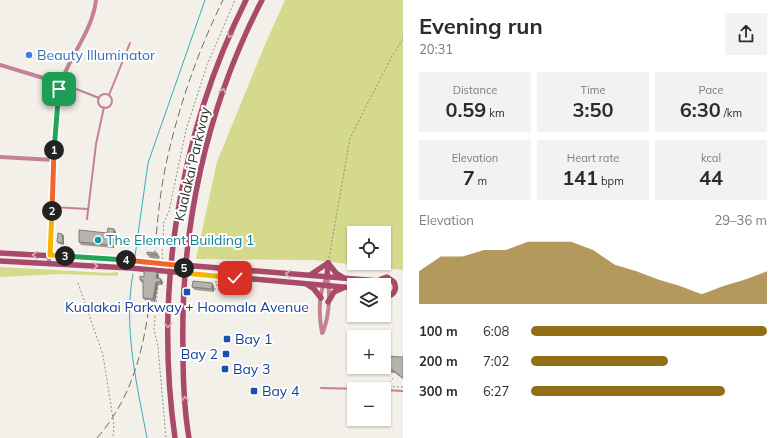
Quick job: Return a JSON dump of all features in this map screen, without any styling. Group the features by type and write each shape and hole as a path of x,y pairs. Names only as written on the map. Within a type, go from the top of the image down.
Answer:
{"main road":[{"name":"Kualakai Parkway","path":"189,438 183,378 184,266 193,203 212,127 229,73 262,0"},
{"name":"Kualakai Parkway","path":"175,438 170,386 168,339 171,272 179,208 190,153 213,78 246,1"},
{"path":"0,253 172,264 347,279"},
{"path":"0,261 50,263 171,272 345,287"},
{"path":"308,276 315,273 328,263"},
{"path":"327,277 328,263"},
{"path":"328,263 336,273 344,279"},
{"path":"391,279 396,284 394,293 391,295"},
{"path":"304,284 314,289 321,298"},
{"path":"328,302 334,292 345,287"}],"street":[{"path":"50,263 57,101 60,83 89,26 96,0"},
{"path":"0,65 60,83"},
{"path":"0,157 54,160"},
{"path":"327,277 329,286 328,302 326,322 322,333 320,320 322,285 327,277"}],"lane":[{"path":"109,95 130,43"},
{"path":"60,83 99,98"},
{"path":"99,98 103,95 109,95"},
{"path":"104,107 108,107 111,104 112,100 109,95"},
{"path":"99,98 100,104 104,107"},
{"path":"87,219 96,144 104,107"},
{"path":"52,207 88,209"},
{"path":"321,388 347,389"},
{"path":"391,390 403,391"}],"path":[{"path":"164,258 162,256 163,225 169,211 186,130 207,65 235,0"},
{"path":"328,263 350,138 392,56 403,39"},
{"path":"159,281 154,329 158,347 166,438"},
{"path":"216,281 216,285 223,286"},
{"path":"78,282 103,355 114,425 113,438"},
{"path":"156,294 157,283 160,284"},
{"path":"209,289 214,289 217,291 219,289"},
{"path":"390,382 394,377"},
{"path":"391,386 403,387"}],"green space":[{"path":"285,0 403,0 403,270 391,269 391,226 347,226 347,264 314,260 196,259 217,162"},
{"path":"0,267 109,273 118,272 118,276 61,274 0,277"}],"building":[{"name":"The Element Building 1","path":"108,228 114,229 112,245 79,242 79,230 107,233"},
{"path":"58,233 62,234 63,243 57,242"},
{"path":"147,252 157,253 157,255 147,254"},
{"path":"144,271 157,272 156,278 161,279 160,282 156,282 153,299 143,298 143,280 140,280 140,276 144,277"},
{"path":"193,281 212,283 212,289 192,287"},
{"path":"391,356 403,357 403,378 391,370"}],"waterway":[{"path":"135,256 148,163 205,0"},
{"path":"133,274 130,294 130,336 132,356 147,438"}],"railway":[{"path":"97,438 118,409 133,377 149,310 160,203 165,169 175,126 196,61 223,0"}],"place":[{"name":"Beauty Illuminator","path":"29,55"},
{"name":"The Element Building 1","path":"98,240"},
{"name":"Kualakai Parkway + Hoomala Avenue","path":"187,292"},
{"name":"Bay 1","path":"227,339"},
{"name":"Bay 2","path":"226,354"},
{"name":"Bay 3","path":"225,369"},
{"name":"Bay 4","path":"254,391"}],"route":[{"path":"59,89 56,108 50,255 163,263 184,266 184,273 235,278"}]}
